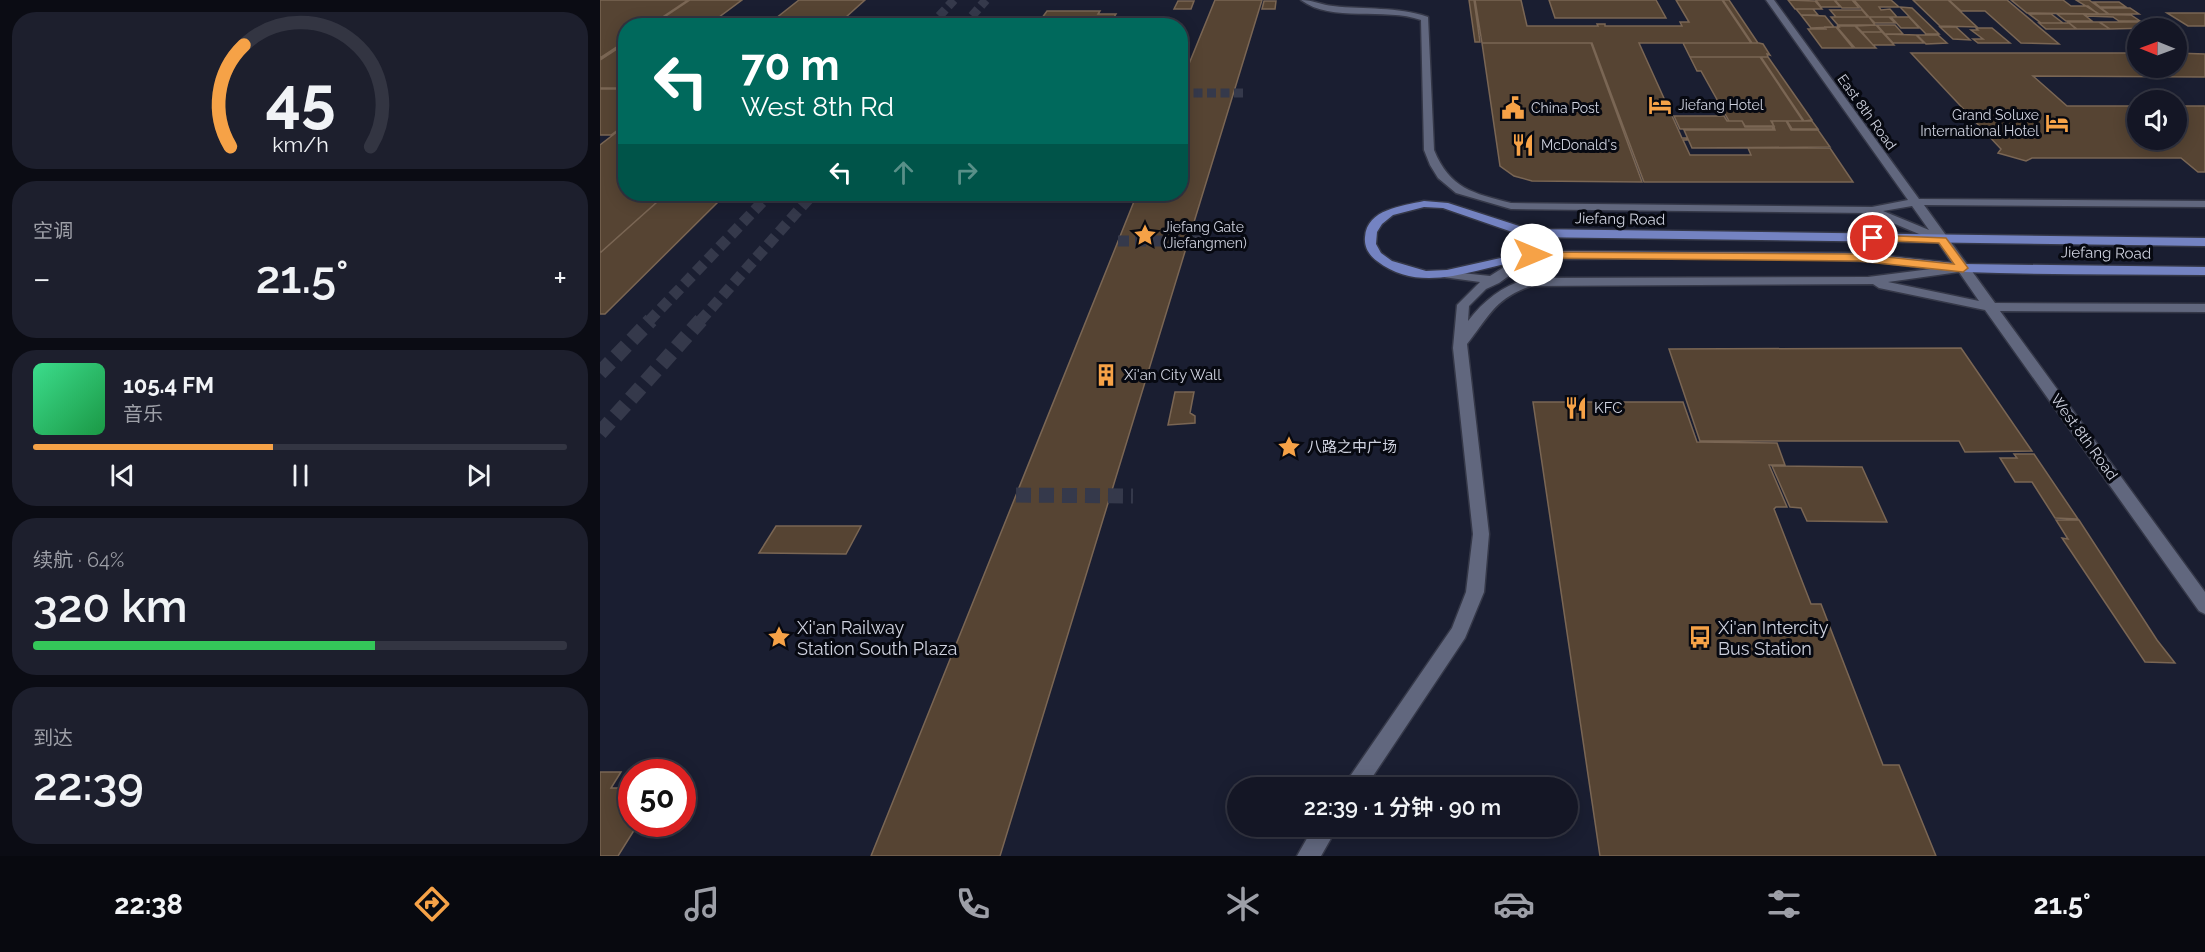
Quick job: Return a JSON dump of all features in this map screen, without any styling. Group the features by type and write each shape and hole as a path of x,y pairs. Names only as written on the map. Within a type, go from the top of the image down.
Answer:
{"main road":[{"name":"Jiefang Road","path":"2205,242 1527,233 1444,205 1406,207 1389,213 1377,222 1371,232 1370,244 1376,255 1388,264 1426,275 1448,274 1532,255 1858,257 1963,268 2205,271"}],"street":[{"path":"1305,0 1311,4 1333,6 1396,7 1412,11 1425,19 1429,150 1435,168 1449,184 1469,195 1511,206 1872,210 1914,202 2205,204"},
{"name":"East 8th Road","path":"1770,0 1963,268"},
{"path":"1872,210 1942,240"},
{"path":"1360,777 1459,632 1475,592 1481,534 1460,348 1463,305 1492,279 1532,255"},
{"path":"1448,274 1528,284 1571,281 1868,281 1963,268"},
{"name":"West 8th Road","path":"1963,268 2205,606"},
{"path":"1868,281 1990,307 2205,308"},
{"path":"1460,348 1474,320 1497,298 1528,284"},
{"path":"1308,856 1321,840"}],"building":[{"path":"600,0 688,0 661,18 618,18 618,46 600,58"},
{"path":"690,0 742,0 718,18 663,18"},
{"path":"799,0 865,0 845,18 776,18"},
{"name":"Xi'an City Wall","path":"1215,0 1262,0 1000,856 871,856 1134,201 1188,201 1188,66"},
{"path":"1469,0 1474,0 1480,42 1475,42"},
{"path":"1475,0 1521,0 1527,26 1598,26 1597,24 1605,24 1605,26 1682,26 1680,22 1689,22 1676,0 1722,0 1751,43 1639,43 1682,138 1687,140 1683,140 1690,155 1751,155 1748,148 1830,148 1853,182 1644,182 1592,43 1482,43"},
{"path":"1549,0 1656,0 1666,18 1555,18"},
{"path":"1723,0 1729,0 1758,43 1752,43"},
{"path":"1788,0 1815,1 1822,9 1795,9"},
{"path":"1816,0 1834,0 1840,7 1821,7"},
{"path":"1835,0 1852,0 1859,8 1842,8"},
{"path":"1854,0 1891,0 1899,7 1879,7 1881,10 1890,9 1897,17 1869,17"},
{"path":"1913,0 1948,0 1977,27 1940,26"},
{"path":"1949,0 2007,0 2059,44 2021,43 1985,11 1961,11"},
{"path":"2011,0 2063,0 2071,6 2088,6 2098,14 2027,13"},
{"path":"2076,0 2089,0 2108,14 2099,14"},
{"path":"1178,1 1194,1 1191,9 1174,9"},
{"path":"1264,1 1276,1 1275,9 1262,9"},
{"path":"2094,2 2119,2 2126,7 2100,7"},
{"path":"1900,7 1912,8 1939,34 1926,34"},
{"path":"2101,8 2130,8 2139,14 2109,14"},
{"path":"1796,9 1813,9 1818,15 1801,15"},
{"path":"1830,10 1862,10 1868,17 1836,17"},
{"path":"1047,11 1100,11 1098,14 1116,14 1113,18 1042,18"},
{"path":"2167,13 2205,13 2205,26 2188,26 2187,18 2175,18"},
{"path":"2029,14 2051,14 2063,23 2041,23"},
{"path":"2057,14 2083,14 2092,21 2066,21"},
{"path":"2084,14 2131,15 2136,18 2119,21 2113,17"},
{"path":"1801,15 1825,16 1834,27 1811,28"},
{"path":"1831,17 1869,17 1875,25 1838,25"},
{"path":"1869,17 1889,17 1895,23 1875,23"},
{"path":"1891,17 1909,17 1919,28 1901,28"},
{"path":"2068,22 2099,22 2110,29 2077,29"},
{"path":"2100,22 2127,22 2127,29 2110,29"},
{"path":"2039,23 2069,23 2076,29 2046,29"},
{"path":"1876,25 1882,32 1862,32 1856,26"},
{"path":"1877,25 1895,25 1903,34 1885,34"},
{"path":"1838,26 1855,26 1876,48 1855,48"},
{"path":"1825,27 1836,27 1853,48 1822,48 1808,29 1826,29"},
{"path":"1940,27 1956,27 1970,40 1953,39"},
{"path":"1976,28 1992,28 2010,43 1978,43 1973,39 1983,39 1971,30 1978,30"},
{"path":"1862,32 1882,32 1894,45 1873,45"},
{"path":"1885,34 1916,35 1924,43 1893,43"},
{"path":"1917,35 1938,35 1947,43 1926,44"},
{"path":"1482,43 1591,43 1642,182 1532,181 1514,176 1500,166"},
{"path":"1683,43 1759,43 1763,44 1770,55 1767,54 1768,57 1690,57"},
{"path":"618,48 618,88 600,88 600,60"},
{"name":"Grand Soluxe International Hotel","path":"1911,53 2127,53 2127,77 2033,76 2067,106 2127,106 2127,150 2187,150 2187,106 2205,106 2205,172 2198,172 2181,158 2032,158 2026,161 1998,153 2001,149"},
{"name":"Grand Soluxe International Hotel","path":"2187,53 2205,54 2205,77 2187,77"},
{"path":"1690,57 1760,57 1803,121 1771,121 1774,126 1745,126 1742,121 1729,121 1701,71 1697,71"},
{"path":"1761,57 1768,57 1812,120 1804,121"},
{"path":"600,89 618,89 618,130 611,135 600,135"},
{"path":"1674,116 1724,116 1727,121 1742,121 1745,127 1772,127 1774,129 1680,129"},
{"path":"1772,121 1786,121 1791,130 1818,130 1830,147 1692,148 1684,130 1775,130"},
{"path":"1787,121 1812,121 1818,129 1792,129"},
{"path":"618,131 618,201 658,201 600,253 600,145"},
{"path":"657,202 718,202 605,314 600,314 600,253"},
{"path":"1961,348 2032,451 1965,452 1959,441 1700,441 1669,349"},
{"path":"1175,392 1194,392 1190,413 1195,416 1195,423 1168,425"},
{"name":"Xi'an Intercity Bus Station","path":"1533,402 1683,402 1697,442 1777,443 1785,465 1769,465 1787,507 1774,509 1811,604 1821,604 1883,765 1899,765 1936,856 1600,856"},
{"path":"2014,454 2034,454 2078,519 2055,518 2032,482 2015,482 2000,458 2017,458"},
{"path":"1772,466 1862,467 1887,522 1807,521 1801,508 1790,507"},
{"path":"2056,520 2079,520 2157,640 2175,663 2145,662 2062,538 2068,539"},
{"path":"776,526 861,526 846,554 759,553"},
{"path":"600,772 618,772 618,777 611,788 618,788 618,837 630,837 618,856 600,856"}],"tunnel":[{"path":"937,18 954,0"},
{"path":"970,18 986,0"},
{"path":"1188,93 1247,93"},
{"path":"649,321 763,201"},
{"path":"700,321 807,201"},
{"path":"1118,241 1193,241"},
{"path":"600,373 651,320"},
{"path":"600,433 701,320"},
{"path":"1016,495 1133,496"}],"place":[{"name":"Jiefang Hotel","path":"1660,105"},
{"name":"China Post","path":"1513,108"},
{"name":"Grand Soluxe International Hotel","path":"2057,123"},
{"name":"McDonald's","path":"1523,145"},
{"name":"Jiefang Gate (Jiefangmen)","path":"1145,235"},
{"name":"Xi'an City Wall","path":"1106,375"},
{"name":"KFC","path":"1576,408"},
{"name":"八路之中广场","path":"1289,447"},
{"name":"Xi'an Railway Station South Plaza","path":"779,637"},
{"name":"Xi'an Intercity Bus Station","path":"1700,637"}],"route":[{"path":"1532,255 1858,257 1963,268 1942,240 1873,238"}]}
